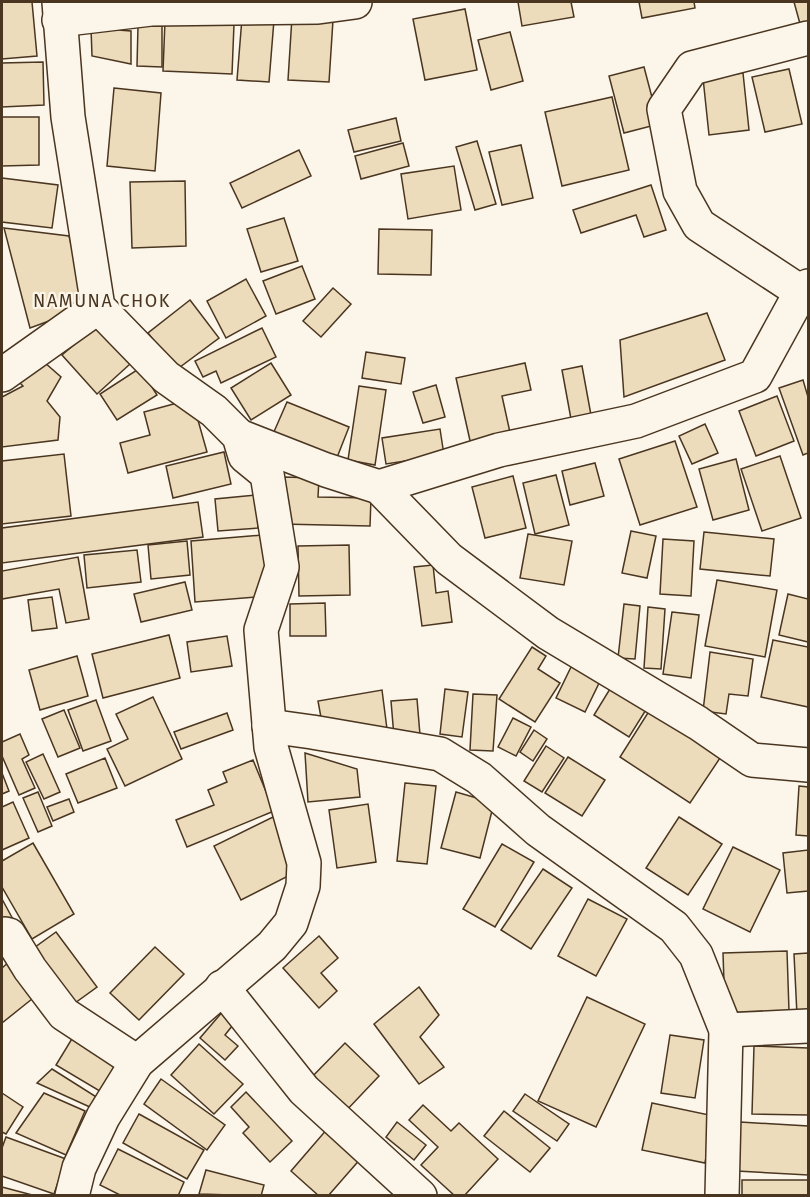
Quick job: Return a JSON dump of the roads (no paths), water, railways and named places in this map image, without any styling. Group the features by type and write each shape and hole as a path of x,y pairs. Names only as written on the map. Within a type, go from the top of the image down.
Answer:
{"street":[{"path":"355,2 318,7 59,11 68,117 98,307 166,377 214,411 239,436 326,470 379,487 449,559 548,633 698,723 752,760 808,765"},
{"path":"379,487 499,450 636,421 755,376 805,289 699,225 680,191 663,109 692,68 808,38"},
{"path":"2,375 98,307"},
{"path":"72,1196 79,1168 103,1117 137,1062 272,946 291,923 303,886 304,863 271,747 261,630 282,567 267,474 245,456 239,436"},
{"path":"269,726 440,754 479,778 538,830 674,927 696,955 726,1030 722,1196"},
{"path":"5,934 9,935 30,969 64,1014 137,1062"},
{"path":"222,987 304,1090 420,1196"},
{"path":"726,1030 808,1026"}],"district":[{"name":"NAMUNA CHOK","path":"102,301"}]}
